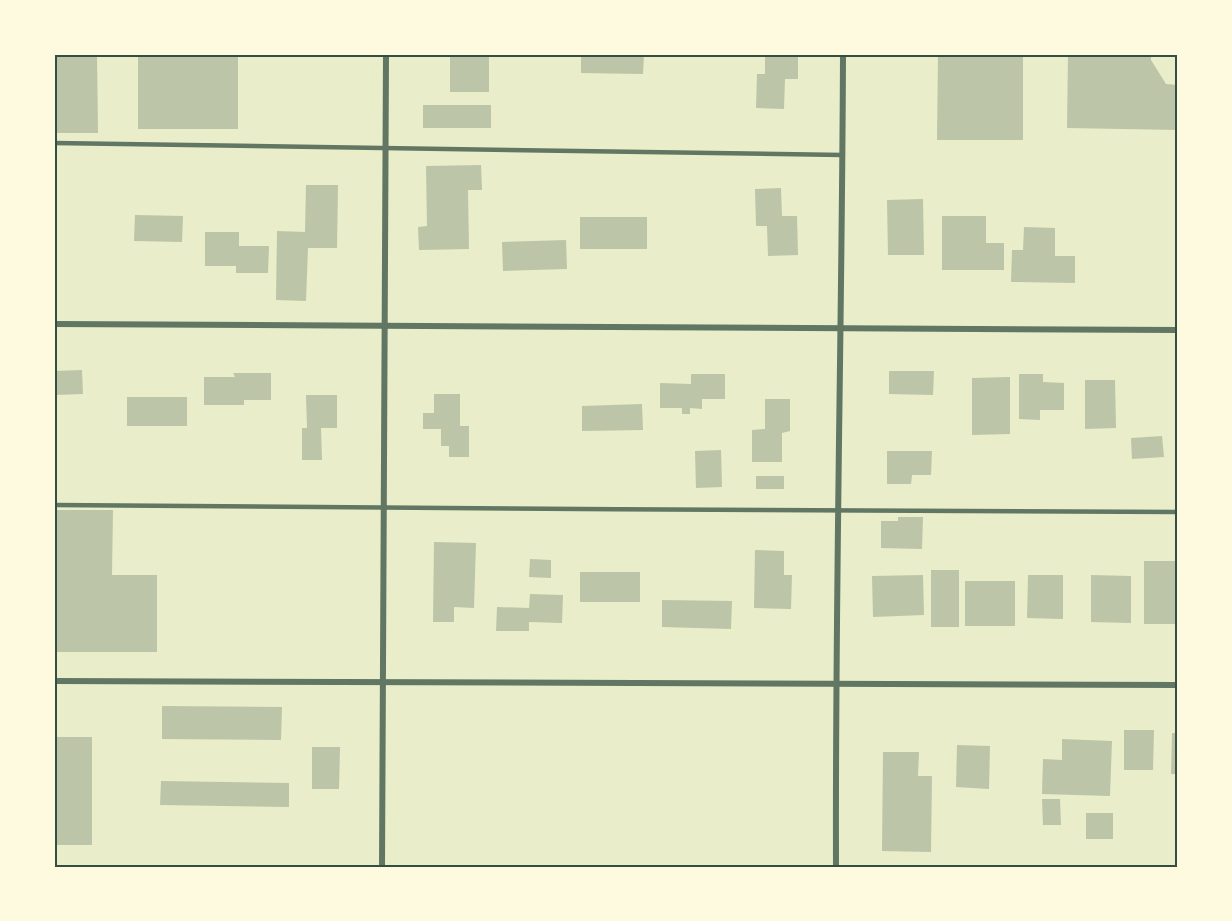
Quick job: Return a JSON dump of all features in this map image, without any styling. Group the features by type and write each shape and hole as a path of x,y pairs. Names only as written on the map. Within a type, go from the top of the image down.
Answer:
{"street":[{"path":"382,867 386,54"},
{"path":"836,867 843,54"},
{"path":"54,324 1178,330"},
{"path":"54,681 383,684 1178,685"}],"lane":[{"path":"54,143 843,155"},
{"path":"54,505 383,510 839,509 1178,512"}],"building":[{"path":"54,54 97,54 98,133 54,133"},
{"path":"138,54 238,54 238,129 138,129"},
{"path":"450,54 489,54 489,92 450,92"},
{"path":"581,54 644,54 643,74 581,73"},
{"path":"765,54 798,54 798,79 785,79 784,109 756,108 757,74 765,74"},
{"path":"938,54 1023,54 1023,140 937,140"},
{"path":"1068,54 1151,54 1151,60 1166,84 1178,85 1178,130 1067,128"},
{"path":"423,105 491,105 491,128 423,128"},
{"path":"481,165 482,190 468,190 469,249 419,250 418,227 427,226 426,166"},
{"path":"306,185 338,185 337,248 308,248 306,301 276,300 277,231 305,232"},
{"path":"781,188 782,216 797,216 798,255 768,256 767,226 756,226 755,189"},
{"path":"923,199 924,255 888,255 887,200"},
{"path":"135,215 183,216 182,242 134,241"},
{"path":"942,216 986,216 986,243 1004,243 1004,270 942,270"},
{"path":"580,217 647,217 647,249 580,249"},
{"path":"1024,227 1055,228 1055,256 1075,256 1075,283 1011,282 1012,250 1023,250"},
{"path":"205,232 239,232 239,246 269,246 268,273 236,273 236,266 205,266"},
{"path":"566,240 567,269 503,271 502,242"},
{"path":"82,370 83,394 54,395 54,371"},
{"path":"889,371 934,371 933,395 889,394"},
{"path":"233,373 271,373 271,400 244,400 244,405 204,405 204,377 235,377"},
{"path":"691,374 725,374 725,399 702,399 702,409 690,408 690,414 682,414 682,408 660,408 660,383 691,384"},
{"path":"1019,374 1043,374 1043,382 1064,383 1064,410 1040,410 1040,420 1019,419"},
{"path":"1010,377 1010,434 972,435 972,378"},
{"path":"1085,380 1115,380 1116,428 1085,429"},
{"path":"434,394 460,394 460,426 469,426 469,457 449,457 449,446 441,446 441,429 423,429 423,413 434,413"},
{"path":"306,395 337,395 337,428 321,428 322,460 302,460 302,428 307,428"},
{"path":"127,397 187,397 187,426 127,426"},
{"path":"765,399 790,399 790,431 782,433 782,462 752,462 752,430 765,429"},
{"path":"642,404 643,430 582,431 582,406"},
{"path":"1162,436 1164,457 1132,459 1131,438"},
{"path":"721,450 722,487 696,488 695,451"},
{"path":"887,451 932,451 931,475 912,475 911,484 887,484"},
{"path":"756,476 784,476 784,489 756,489"},
{"path":"54,510 113,510 112,575 157,575 157,652 54,652"},
{"path":"898,517 923,517 922,549 881,548 881,521 898,521"},
{"path":"434,542 476,543 474,608 454,607 454,622 433,622"},
{"path":"755,550 784,551 784,575 792,575 791,609 754,608"},
{"path":"530,559 551,560 551,578 529,577"},
{"path":"1144,561 1178,561 1178,624 1144,624"},
{"path":"931,570 959,570 959,627 931,627"},
{"path":"580,572 640,572 640,602 580,602"},
{"path":"923,575 924,615 873,617 872,576"},
{"path":"1028,575 1063,575 1063,619 1027,618"},
{"path":"1091,575 1131,576 1131,623 1091,622"},
{"path":"965,581 1015,581 1015,626 965,626"},
{"path":"530,594 563,595 562,623 529,622 529,631 496,631 497,607 529,608"},
{"path":"662,600 732,601 731,629 662,627"},
{"path":"162,706 282,707 281,740 162,739"},
{"path":"1124,730 1154,730 1153,770 1124,770"},
{"path":"1172,733 1178,733 1178,774 1171,774"},
{"path":"54,737 92,737 92,845 54,845"},
{"path":"1062,739 1112,741 1110,796 1042,794 1043,759 1062,760"},
{"path":"957,745 990,746 989,789 956,787"},
{"path":"312,747 340,747 339,789 312,789"},
{"path":"883,752 919,752 918,776 932,776 931,852 882,851"},
{"path":"161,781 289,783 289,807 160,805"},
{"path":"1042,799 1060,799 1061,825 1043,825"},
{"path":"1086,813 1113,813 1113,839 1086,839"}]}
